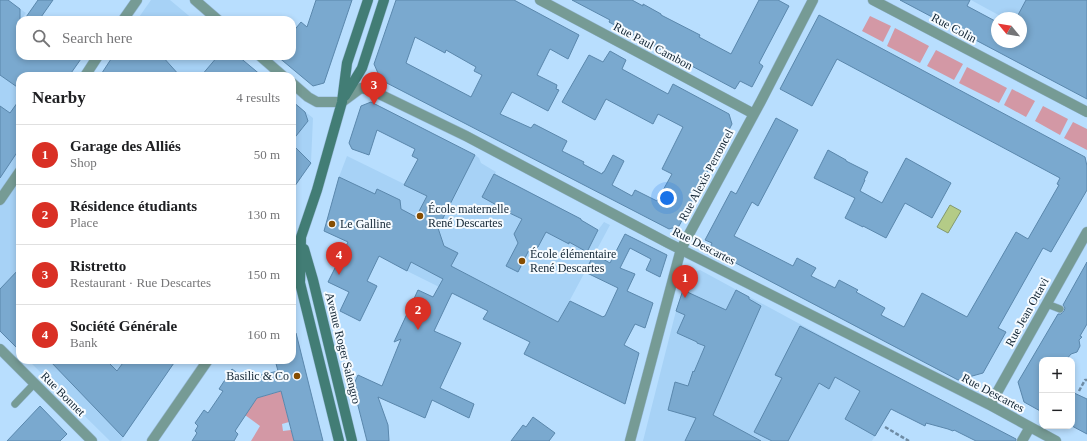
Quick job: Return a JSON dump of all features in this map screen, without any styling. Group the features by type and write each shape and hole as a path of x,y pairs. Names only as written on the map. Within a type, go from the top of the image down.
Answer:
{"main road":[{"path":"339,441 300,284 301,237 317,190 342,102 348,63 368,0"},
{"path":"342,102 362,68 384,0"},
{"name":"Avenue Roger Salengro","path":"301,237 313,280 352,441"}],"street":[{"path":"126,16 137,0"},
{"path":"195,0 213,16"},
{"name":"Rue Paul Cambon","path":"540,0 754,114"},
{"name":"Rue Alexis Perroncel","path":"630,441 681,249 754,114 813,0"},
{"name":"Rue Colin","path":"873,0 1087,112"},
{"path":"88,72 95,60"},
{"path":"265,60 278,72"},
{"path":"296,88 308,98 318,102 342,102"},
{"name":"Rue Descartes","path":"342,102 361,88 371,90 466,136 681,249 990,405 1056,441"},
{"path":"0,200 16,176"},
{"name":"Rue Jean Ottavi","path":"990,405 1087,232"},
{"path":"296,243 301,237"},
{"path":"296,253 301,237"},
{"path":"296,278 300,284"},
{"name":"Rue Bonnet","path":"0,349 92,441"},
{"path":"152,441 205,364"},
{"path":"1022,441 1030,427"}],"lane":[{"path":"1047,304 1060,309"},
{"path":"15,404 34,384"}],"path":[{"path":"1079,391 1085,380 1087,380"},
{"path":"885,427 909,441"}],"shaded area":[{"path":"0,0 7,0 26,13 23,16 16,16 16,60 46,60 63,72 16,72 16,348 0,332"},
{"path":"151,0 170,0 189,16 140,16"},
{"path":"971,0 1087,0 1027,16 1027,12 993,12"},
{"path":"870,16 891,26 883,42 862,31"},
{"path":"895,28 929,46 920,63 887,46"},
{"path":"936,50 963,64 954,80 927,66"},
{"path":"110,60 243,60 257,72 102,72"},
{"path":"967,67 1007,88 999,103 959,83"},
{"path":"1012,89 1035,101 1026,117 1004,105"},
{"path":"296,104 313,118 311,162 296,184"},
{"path":"1043,106 1068,119 1060,135 1035,121"},
{"path":"1073,122 1087,129 1087,150 1064,138"},
{"name":"École élémentaire René Descartes","path":"475,155 479,158 481,163 496,172 494,176 512,184 513,183 581,219 598,230 604,222 610,225 548,341 399,267 405,252 339,177 347,156 449,206"},
{"path":"950,205 961,211 948,233 937,227"},
{"path":"700,270 907,382 904,384 872,441 643,441 676,311 687,274"},
{"path":"32,364 173,364 121,441 110,441"},
{"path":"282,391 289,422 282,424 283,431 291,430 294,441 251,441 260,426 245,415 257,398"}],"building":[{"path":"0,0 8,0 20,9 20,16 16,16 16,60 80,60 72,72 16,72 16,86 0,75"},
{"path":"38,0 53,0 42,16 27,16"},
{"path":"316,0 352,0 324,83 313,86 282,60 296,60 296,28 301,22 307,27"},
{"path":"396,0 514,0 579,35 568,59 550,49 537,75 557,85 556,89 559,90 548,111 512,92 500,114 531,128 534,124 567,141 562,151 584,162 583,164 602,174 613,155 624,161 612,185 632,196 635,190 657,201 672,174 662,169 683,127 658,114 653,124 606,99 595,120 562,102 589,55 603,62 610,51 626,60 622,69 668,94 673,84 729,114 732,124 679,226 669,229 381,80 374,64","holes":["415,37 445,53 446,50 476,67 474,71 482,75 471,97 406,63"]},
{"path":"572,0 632,0 643,6 643,4 700,35 699,37 731,54 759,0 778,0 789,6 759,63 763,66 752,87 740,81 735,89 609,22 610,20"},
{"path":"900,0 970,0 967,6 991,19 991,48 1027,48 1027,12 1020,12 1026,0 1087,0 1087,99"},
{"path":"819,15 1085,157 1087,166 1087,190 1051,252 1043,248 998,328 1006,332 983,373 958,380 709,249 712,243 705,240 731,191 736,194 776,118 798,130 758,206 752,202 734,236 793,266 797,258 816,268 811,276 835,288 839,280 858,290 856,292 885,308 881,315 904,327 922,293 967,317 1016,232 1028,239 1059,185 1057,184 1060,178 837,59 812,106 780,89"},
{"path":"110,60 166,60 176,72 103,72"},
{"path":"215,60 243,60 257,72 204,72"},
{"path":"371,102 475,155 438,228 444,246 458,253 451,266 558,322 570,301 603,317 605,316 618,288 585,272 594,254 610,263 625,234 667,255 660,277 646,270 651,259 630,248 620,268 635,274 627,291 653,303 645,328 635,324 624,345 639,353 625,404 524,354 530,342 483,319 488,311 452,293 434,331 461,343 440,388 474,404 469,418 432,400 425,418 378,397 388,425 389,441 367,441 353,386 358,375 382,386 401,339 394,342 418,290 433,297 443,279 411,262 407,271 379,256 367,281 377,286 360,321 340,311 349,292 328,282 348,242 324,231 339,177 375,194 377,189 400,200 401,209 416,217 427,196 404,185 418,159 412,156 415,149 377,130 369,155 352,149 349,143 361,106"},
{"path":"296,104 305,112 308,121 296,136"},
{"path":"16,105 16,154 0,178 0,106 10,113"},
{"path":"296,148 311,163 296,184"},
{"path":"828,150 868,172 860,191 882,203 906,158 951,183 932,218 905,203 886,238 845,218 855,198 814,178"},
{"path":"494,174 581,219 598,230 587,252 546,232 538,247 529,250 518,272 506,266 518,243 514,234 522,219 499,208 500,207 482,197"},
{"path":"1087,262 1087,324 1080,336 1082,337 1079,340 1080,346 1077,352 1071,354 1068,357 1039,357 1039,410 1024,402 1018,382 1058,314 1061,314 1064,311 1065,308 1063,305"},
{"path":"16,272 16,347 0,331 0,289"},
{"path":"683,290 726,310 736,290 761,306 713,415 761,441 685,441 696,418 668,410 675,382 688,386 693,371 694,372 705,346 677,333 685,315 676,311"},
{"path":"800,326 1016,439 1016,441 976,441 954,430 953,431 926,423 925,426 891,409 875,436 845,419 860,391 835,377 829,389 819,383 788,441 772,441 754,432 782,378 775,375"},
{"path":"296,333 323,441 294,441 281,391 257,398 235,431 238,434 234,441 192,441 197,433 195,431 198,426 195,423 204,410 208,413 223,391 219,389 232,369 245,379 278,371 276,364 296,364"},
{"path":"53,364 110,364 117,371 122,364 173,364 123,437"},
{"path":"1075,393 1087,399 1087,434 1075,428"},
{"path":"40,406 67,434 60,441 7,441"},
{"path":"533,417 555,433 549,441 511,441 523,425 526,427"}],"place":[{"name":"Ristretto","path":"374,105"},
{"name":"École maternelle René Descartes","path":"420,216"},
{"name":"Le Galline","path":"332,224"},
{"name":"École élémentaire René Descartes","path":"522,261"},
{"name":"Société Générale","path":"339,275"},
{"name":"Garage des Alliés","path":"685,298"},
{"name":"Résidence étudiants","path":"418,330"},
{"name":"Basilic & Co","path":"297,376"}]}
